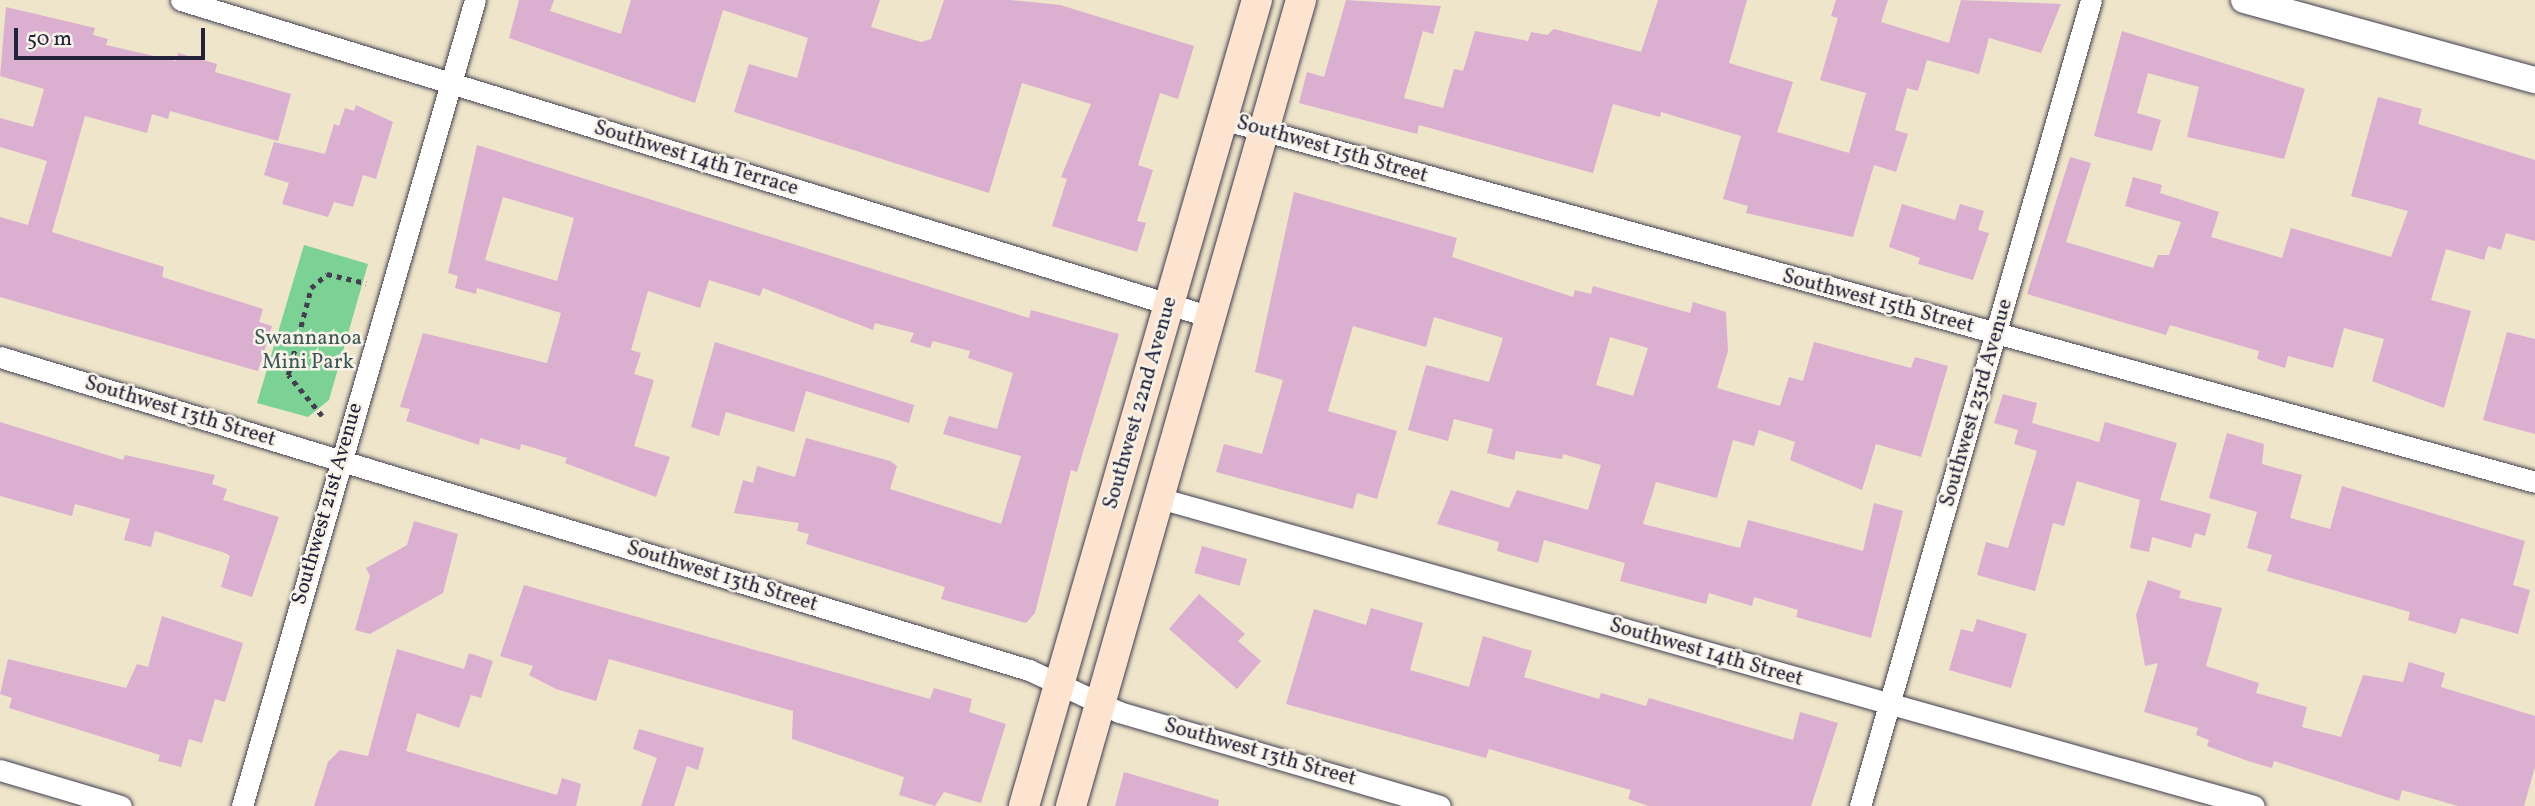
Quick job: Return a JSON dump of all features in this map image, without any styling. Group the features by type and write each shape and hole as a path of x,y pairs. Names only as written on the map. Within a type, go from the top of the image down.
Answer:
{"main road":[{"name":"Southwest 22nd Avenue","path":"1024,806 1257,0"},
{"name":"Southwest 22nd Avenue","path":"1071,806 1301,0"}],"street":[{"name":"Southwest 14th Terrace","path":"181,0 1210,317"},
{"name":"Southwest 21st Avenue","path":"242,806 475,0"},
{"name":"Southwest 23rd Avenue","path":"1860,806 2091,0"},
{"path":"2245,0 2535,80"},
{"name":"Southwest 15th Street","path":"1222,119 2535,482"},
{"name":"Southwest 13th Street","path":"0,357 1060,684 1100,704 1440,806"},
{"name":"Southwest 14th Street","path":"1159,498 2253,806"},
{"path":"0,770 121,806"}],"path":[{"path":"322,416 296,392 287,367 311,288 327,274 366,283"}],"green space":[{"name":"Swannanoa Mini Park","path":"304,245 368,264 329,400 308,417 257,403"}],"building":[{"path":"519,0 554,0 550,11 621,34 631,0 880,0 871,27 921,42 931,39 944,0 1010,0 1060,5 1194,46 1178,99 1160,93 1138,165 1153,170 1137,221 1146,223 1137,252 1052,226 1067,179 1061,177 1091,104 1022,83 989,193 734,112 749,64 797,78 808,38 723,10 695,103 509,38"},
{"path":"1346,0 1441,6 1433,34 1423,31 1404,98 1443,108 1454,69 1463,71 1475,31 1528,41 1531,32 1547,35 1554,29 1641,52 1658,0 1747,0 1729,63 1793,82 1777,132 1849,153 1866,93 1820,80 1838,18 1831,16 1836,0 1888,0 1881,22 1949,43 1961,0 2061,4 2041,53 1989,38 1979,74 1927,60 1918,91 1907,88 1895,130 1908,134 1896,172 1874,165 1853,237 1746,213 1748,206 1723,199 1741,136 1661,112 1660,117 1613,104 1593,173 1419,125 1417,134 1299,103 1307,72 1324,77"},
{"path":"6,7 95,28 93,35 108,39 106,45 176,61 178,53 217,64 215,72 291,94 278,141 170,111 168,119 152,114 147,133 85,116 52,232 164,267 162,277 263,309 259,322 272,326 258,371 0,297 0,217 28,225 47,161 0,147 0,118 33,127 44,89 0,76"},
{"path":"2122,31 2305,89 2284,159 2187,137 2199,87 2148,73 2137,113 2161,120 2152,151 2094,136"},
{"path":"2378,97 2422,109 2418,124 2535,160 2535,241 2506,233 2501,250 2488,246 2484,260 2446,249 2431,300 2471,311 2444,408 2372,381 2384,339 2344,328 2333,368 2288,356 2285,368 2257,359 2259,351 2170,325 2166,335 2027,294 2070,157 2091,163 2066,242 2153,268 2158,255 2169,255 2181,222 2125,206 2133,177 2162,185 2160,193 2219,212 2211,237 2282,258 2291,228 2391,257 2408,211 2351,196"},
{"path":"356,105 393,122 376,179 363,175 353,207 334,202 328,217 282,204 289,183 264,175 274,142 325,154 334,124 339,126 345,108 354,111"},
{"path":"477,145 1029,318 1031,310 1119,334 1077,472 1071,470 1035,613 1026,623 941,599 945,587 806,544 809,534 797,531 799,523 734,513 743,480 753,483 757,466 795,477 806,438 890,461 897,466 890,489 1001,524 1021,456 943,434 949,416 997,429 1013,373 968,358 970,351 933,341 930,348 910,342 914,333 875,323 873,330 763,288 760,296 709,280 700,308 648,291 631,350 641,353 634,374 654,380 634,446 670,457 656,497 565,463 567,458 521,444 520,450 480,438 479,445 406,421 410,409 400,407 423,333 547,363 561,313 477,288 476,294 455,288 458,276 448,273","holes":["503,197 574,218 557,281 485,260"]},
{"path":"1294,192 1457,238 1452,257 1573,297 1575,290 1591,294 1593,286 1690,313 1693,302 1726,312 1728,351 1717,388 1780,406 1789,377 1803,381 1814,342 1911,368 1915,357 1948,366 1921,457 1876,444 1862,490 1790,460 1795,442 1759,430 1754,446 1733,440 1717,498 1656,482 1643,524 1740,548 1748,520 1863,551 1874,503 1903,511 1871,638 1796,617 1798,610 1754,597 1752,606 1709,593 1706,604 1620,581 1625,563 1544,540 1538,563 1497,551 1499,542 1437,524 1451,490 1509,508 1517,490 1588,510 1601,465 1563,454 1562,459 1516,451 1514,460 1487,453 1493,429 1454,419 1448,441 1408,430 1426,365 1489,382 1503,338 1434,317 1426,347 1353,326 1328,411 1397,431 1377,499 1357,493 1353,509 1216,472 1224,444 1262,454 1283,380 1255,372","holes":["1610,337 1648,348 1633,396 1596,385"]},
{"path":"1902,204 1955,220 1960,204 1984,211 1978,230 1989,233 1973,280 1918,264 1920,258 1889,247"},
{"path":"2507,332 2535,339 2535,434 2483,420"},
{"path":"715,342 914,405 909,423 806,391 794,432 726,412 719,436 691,427"},
{"path":"2003,394 2037,403 2032,423 2099,442 2105,422 2177,443 2160,500 2211,514 2205,536 2195,533 2191,548 2152,537 2149,552 2130,548 2140,500 2077,481 2064,526 2053,523 2035,591 1977,575 1986,542 2008,548 2037,451 2014,444 2018,430 1994,423"},
{"path":"0,422 123,460 125,455 215,475 212,484 227,489 223,500 279,517 252,597 221,587 230,556 225,553 155,531 151,547 124,540 130,519 75,504 72,516 0,496"},
{"path":"2227,433 2264,444 2262,464 2302,475 2290,518 2330,529 2342,486 2525,541 2513,585 2530,590 2518,634 2461,618 2456,634 2408,620 2410,612 2267,571 2272,555 2247,548 2257,512 2209,498"},
{"path":"414,521 458,534 443,593 370,634 355,630 370,576 366,568 407,545"},
{"path":"1202,546 1247,559 1239,586 1194,573"},
{"path":"2148,580 2181,591 2179,598 2222,608 2206,666 2259,683 2256,693 2307,707 2302,727 2341,737 2363,675 2403,682 2409,662 2445,673 2441,687 2535,716 2535,767 2524,806 2458,806 2402,790 2399,801 2274,761 2272,768 2248,761 2207,746 2209,740 2196,735 2198,728 2144,712 2158,663 2145,666 2136,615"},
{"path":"524,585 930,699 934,688 972,699 969,712 1006,724 981,803 944,792 935,806 899,795 904,777 792,739 793,711 609,659 596,701 556,689 529,675 533,666 500,656"},
{"path":"1199,594 1245,634 1238,641 1261,661 1237,689 1169,629"},
{"path":"1371,608 1423,623 1410,670 1469,687 1483,636 1532,651 1524,677 1599,699 1601,693 1646,706 1649,698 1793,740 1800,712 1838,723 1811,806 1649,806 1628,799 1631,790 1489,749 1486,758 1286,704 1314,609 1366,625"},
{"path":"162,616 243,643 225,702 215,699 202,743 189,739 181,767 158,761 160,755 9,708 12,698 0,694 8,659 126,688 137,664 148,667"},
{"path":"1977,619 2027,634 2011,688 1949,670 1961,629 1973,632"},
{"path":"397,649 464,669 469,653 493,661 481,698 471,695 459,728 417,713 406,751 557,795 562,778 581,784 576,806 314,806 328,762 340,750 368,756"},
{"path":"639,729 704,748 698,770 687,766 674,806 641,806 657,758 633,749"},
{"path":"1124,772 1219,800 1218,806 1115,806"}]}
